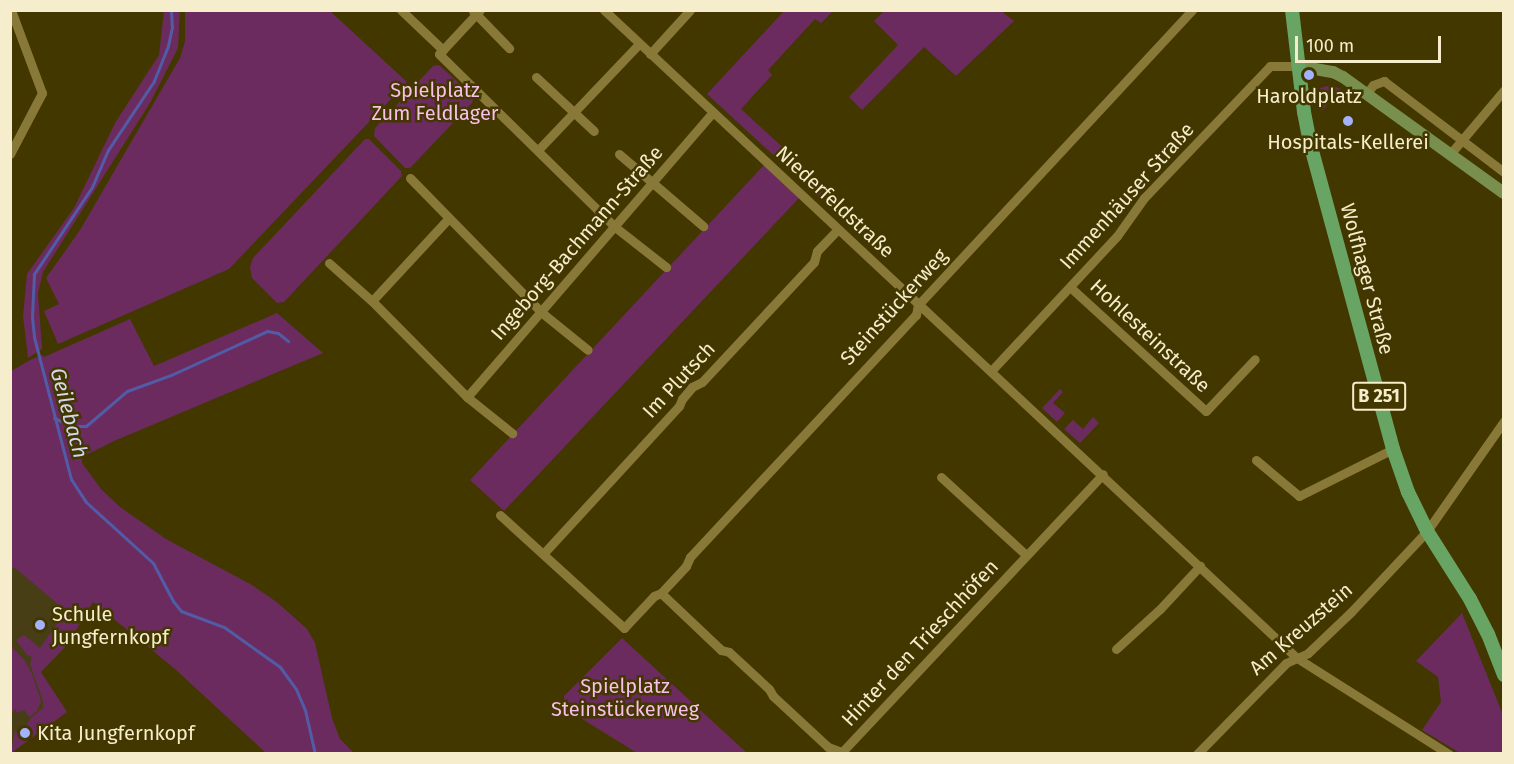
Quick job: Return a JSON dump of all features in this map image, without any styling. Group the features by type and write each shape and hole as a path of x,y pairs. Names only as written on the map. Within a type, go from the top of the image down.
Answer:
{"main road":[{"name":"Wolfhager Straße","path":"1291,11 1311,147 1393,449 1408,492 1427,531 1470,598 1488,634 1503,675"}],"street":[{"path":"11,10 42,93 11,153"},
{"path":"401,10 615,227 666,267"},
{"name":"Niederfeldstraße","path":"604,10 918,305 992,370 1297,658 1449,753"},
{"path":"650,54 690,10"},
{"name":"Steinstückerweg","path":"543,554 624,628 686,566 690,557 916,315 918,305 1192,10"},
{"path":"1291,11 1298,10"},
{"path":"441,52 476,12 509,48"},
{"path":"538,150 639,44"},
{"name":"Immenhäuser Straße","path":"992,370 1117,236 1144,198 1270,66 1298,66"},
{"path":"1298,66 1333,72 1367,93 1503,193"},
{"path":"536,76 594,131"},
{"path":"1367,93 1373,84 1384,81 1503,172"},
{"path":"1451,153 1503,90"},
{"name":"Ingeborg-Bachmann-Straße","path":"467,397 713,112"},
{"path":"619,154 703,226"},
{"path":"410,178 541,312 588,350"},
{"path":"372,301 448,219"},
{"name":"Im Plutsch","path":"543,554 679,406 692,387 702,382 814,262 817,251 838,229"},
{"path":"328,263 372,301 467,397 512,433"},
{"name":"Hohlesteinstraße","path":"1070,287 1206,411 1255,359"},
{"name":"Am Kreuzstein","path":"1197,753 1286,663 1308,653 1351,612 1427,531 1503,422"},
{"path":"1256,460 1299,496 1393,449"},
{"name":"Hinter den Trieschhöfen","path":"661,593 721,650 729,652 770,689 773,696 837,753 845,750 1103,474"},
{"name":"Hinter den Trieschhöfen","path":"941,477 1026,555"},
{"path":"500,515 543,554"},
{"path":"1116,649 1160,609 1200,566"}],"shaded area":[{"name":"Schule Jungfernkopf","path":"10,555 73,605 67,645 41,672 67,712 11,753"}],"green space":[{"path":"164,11 180,11 178,48 150,103 43,272 38,293 42,349 28,358 23,316 27,274 74,208 115,123 159,55"},
{"path":"185,11 330,11 407,82 229,269 58,344 44,311 59,304 46,278 80,230 180,58 185,41"},
{"path":"784,11 833,11 821,23 815,19 768,70 772,75 741,109 853,212 845,221 707,94"},
{"path":"884,11 1001,11 1014,21 956,76 924,47 862,110 849,97 898,45 874,21"},
{"name":"Spielplatz Zum Feldlager","path":"439,65 474,97 472,103 410,168 405,168 374,136 375,128 433,66"},
{"path":"1331,85 1341,89 1322,111 1320,88"},
{"path":"365,139 369,139 401,171 402,176 284,302 277,303 252,278 250,267 253,258"},
{"path":"764,165 799,198 504,511 470,480"},
{"path":"277,313 323,353 114,441 82,457 82,463 101,489 120,507 166,539 252,585 278,603 307,629 315,643 332,718 340,739 354,753 266,753 175,669 93,602 67,645 41,672 67,712 11,753 15,730 18,734 43,708 43,701 30,664 32,657 27,655 16,640 24,635 40,648 66,611 14,567 11,570 11,371 32,359 42,355 44,357 130,319 154,366"},
{"path":"1060,389 1063,392 1053,403 1065,413 1057,422 1042,408"},
{"path":"1093,417 1099,423 1080,443 1064,429 1073,420 1083,429"},
{"path":"1462,613 1503,715 1503,753 1460,753 1422,730 1441,702 1438,677 1416,661"},
{"name":"Spielplatz Steinstückerweg","path":"622,638 747,753 637,753 571,712 564,703 564,696"},
{"path":"12,647 25,661 32,674 41,701 37,711 30,717 24,710 16,713 16,709 11,713"}],"waterway":[{"name":"Geilebach","path":"171,10 172,27 168,46 154,81 108,150 92,187 34,274 32,317 34,337 71,479 86,502 153,563 173,601 181,611 224,627 280,667 296,689 305,710 315,754"},
{"path":"54,418 73,426 86,426 127,391 171,375 267,331 278,333 288,341"}],"place":[{"name":"Haroldplatz","path":"1309,75"},
{"name":"Hospitals-Kellerei","path":"1348,121"},
{"name":"Schule Jungfernkopf","path":"40,625"},
{"name":"Kita Jungfernkopf","path":"25,733"}]}
